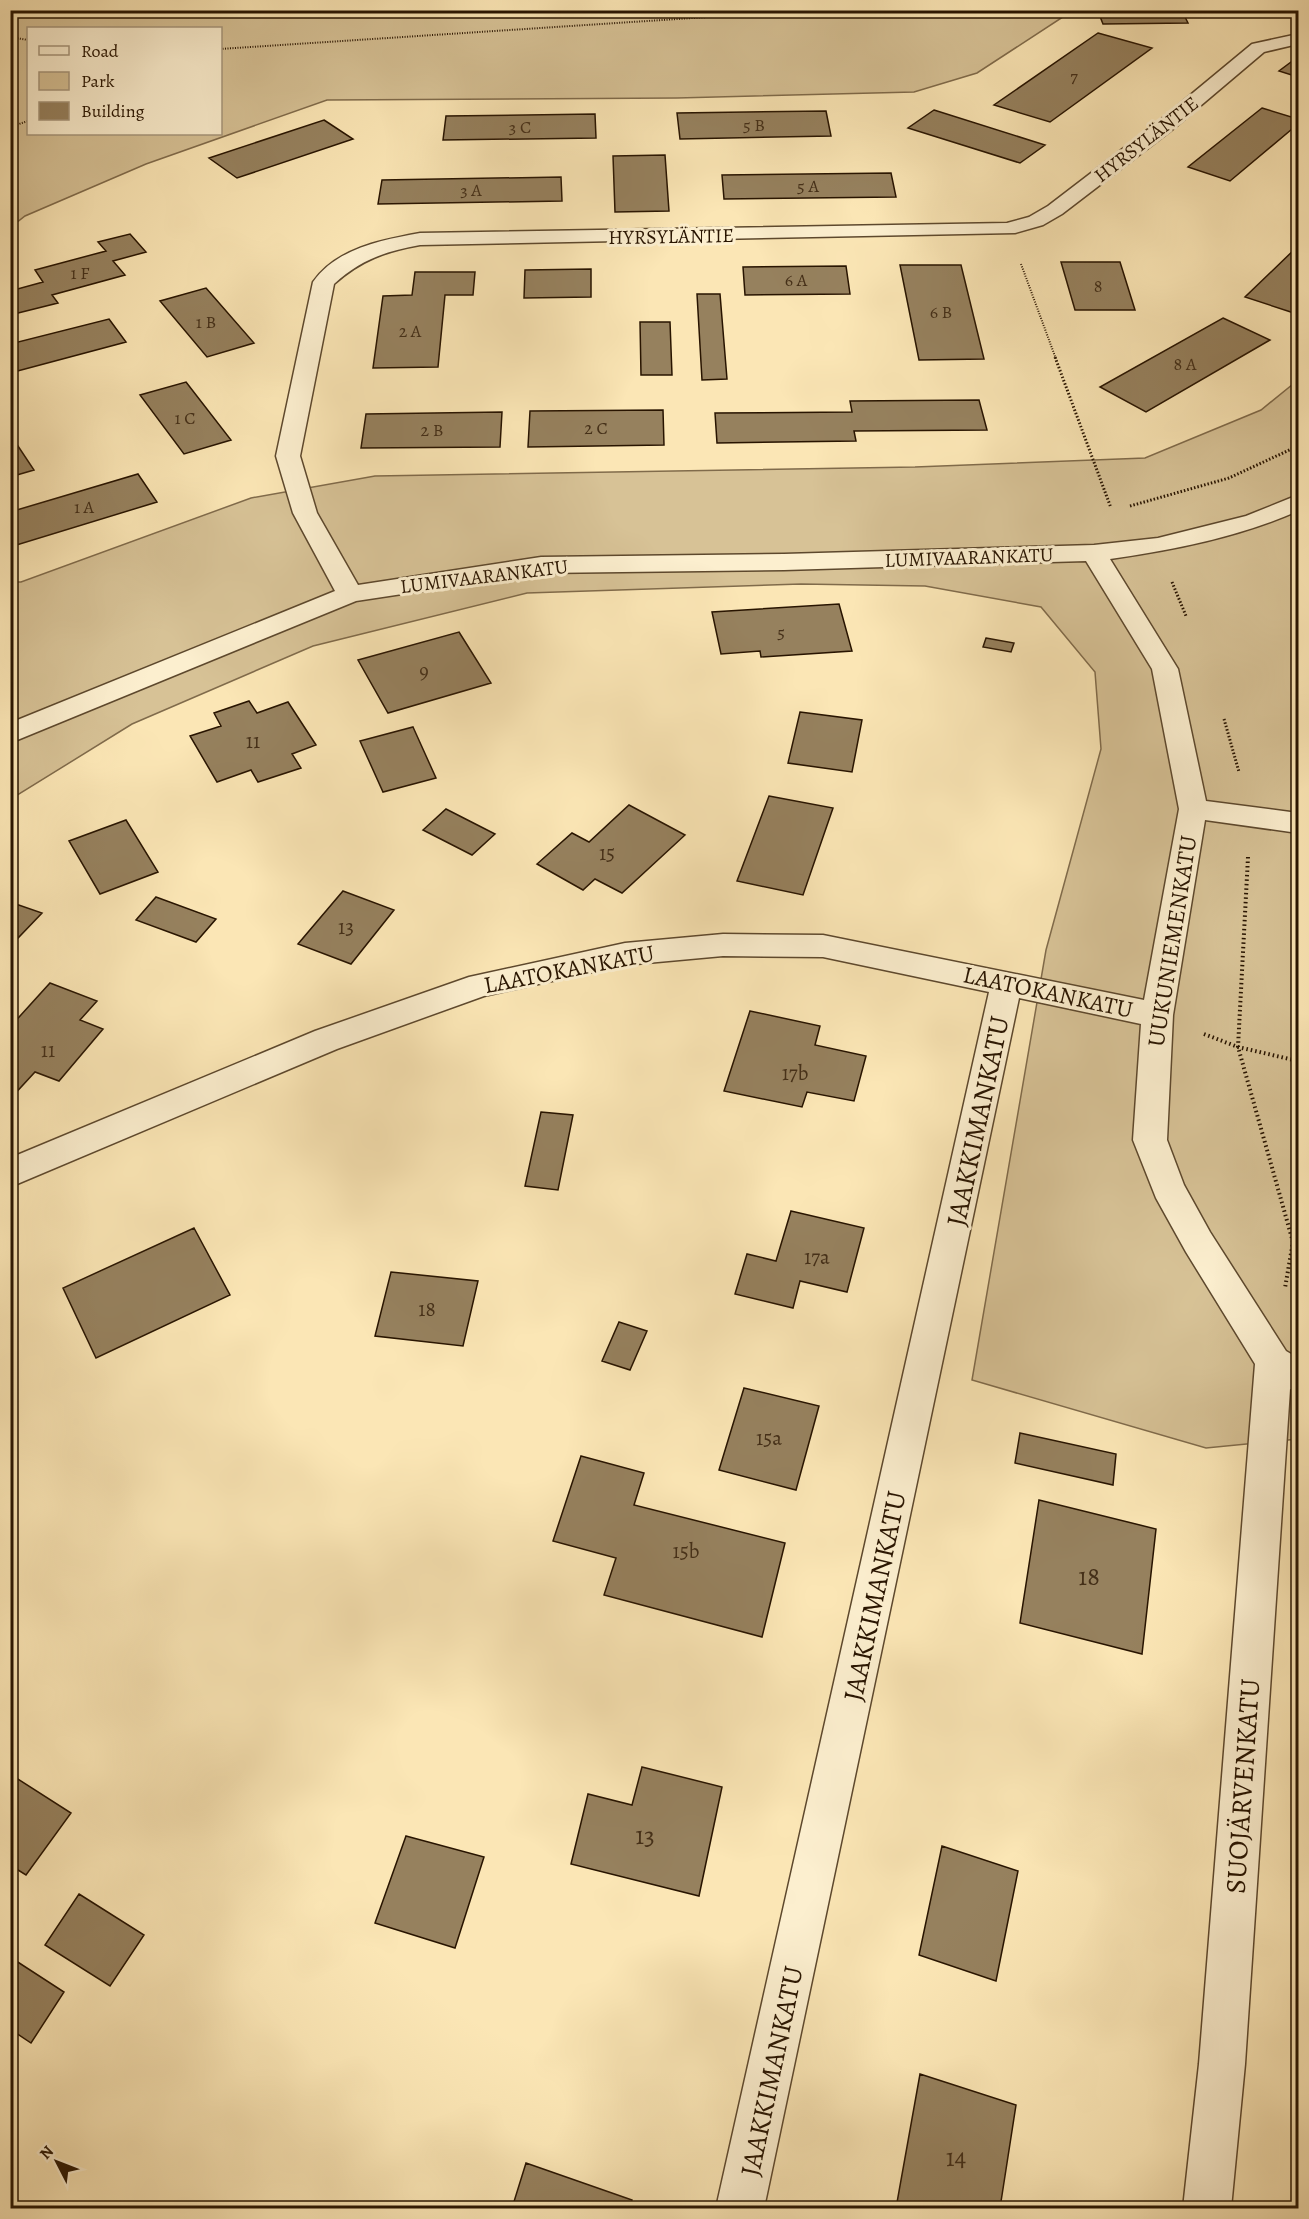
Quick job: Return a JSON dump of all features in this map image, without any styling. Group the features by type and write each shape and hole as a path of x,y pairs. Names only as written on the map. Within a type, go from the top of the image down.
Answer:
{"street":[{"name":"HYRSYLÄNTIE","path":"350,594 305,513 288,456 324,282 344,263 373,248 420,239 1012,228 1036,221 1055,210 1166,125 1258,48 1299,39"},
{"name":"LUMIVAARANKATU","path":"10,734 350,594 542,564 784,562 1094,554 1158,545 1255,521 1299,502"},
{"name":"UUKUNIEMENKATU","path":"1094,554 1165,669 1193,809 1157,1015 1150,1140 1168,1188 1197,1242 1286,1369"},
{"path":"1193,809 1299,822"},
{"name":"LAATOKANKATU","path":"10,1173 326,1040 480,985 626,954 723,945 823,946 1157,1015"},
{"name":"JAAKKIMANKATU","path":"740,2208 1007,983"},
{"name":"SUOJÄRVENKATU","path":"1207,2208 1286,1369"}],"path":[{"path":"222,49 815,10"},
{"path":"10,37 27,40"},
{"path":"10,128 27,122"},
{"path":"1012,228 1024,274 1111,508"},
{"path":"1169,573 1190,624"},
{"path":"1222,711 1250,816 1238,1047 1293,1242 1286,1369"},
{"path":"1157,1015 1238,1047 1299,1061"}],"green space":[{"path":"11,10 1072,10 977,73 914,92 677,98 327,100 146,164 25,216 11,227"},
{"path":"1298,380 1298,1439 1206,1448 972,1380 1046,950 1101,749 1095,672 1041,607 925,586 801,584 527,593 313,646 132,724 11,799 11,582 21,582 251,498 375,476 915,467 1145,458 1261,410"}],"building":[{"path":"1183,13 1188,23 1103,24 1099,14"},
{"path":"1098,33 1152,48 1050,122 994,105"},
{"path":"1291,62 1298,64 1298,77 1279,71"},
{"path":"1262,108 1298,119 1298,124 1230,181 1188,167"},
{"path":"934,110 1045,145 1020,163 908,128"},
{"path":"826,111 831,136 680,139 677,113"},
{"path":"595,114 596,138 443,140 446,116"},
{"path":"324,120 353,139 237,178 209,158"},
{"path":"665,155 669,211 615,212 613,156"},
{"path":"891,173 896,197 724,199 722,175"},
{"path":"561,177 562,201 378,204 382,180"},
{"path":"130,234 146,252 113,261 125,275 52,295 58,303 10,315 10,291 43,282 35,270 106,251 98,242"},
{"path":"1298,246 1297,314 1245,297"},
{"path":"1061,262 1120,262 1135,310 1075,310"},
{"path":"900,265 961,265 984,359 919,360"},
{"path":"846,266 850,294 745,295 743,267"},
{"path":"591,269 591,297 524,298 525,270"},
{"path":"415,272 475,272 473,295 445,295 438,367 373,368 383,296 412,295"},
{"path":"206,288 254,343 207,357 160,301"},
{"path":"697,294 720,294 727,379 702,380"},
{"path":"1223,318 1270,340 1146,412 1100,387"},
{"path":"109,319 126,342 10,373 10,344"},
{"path":"640,322 670,322 672,375 641,375"},
{"path":"186,382 231,440 184,454 140,395"},
{"path":"979,400 987,430 854,431 856,441 717,443 715,413 852,412 850,401"},
{"path":"663,410 664,445 528,447 530,411"},
{"path":"502,412 500,447 361,448 366,414"},
{"path":"10,434 34,470 10,477"},
{"path":"138,474 157,502 10,547 10,512"},
{"path":"839,604 852,651 761,657 760,651 721,654 712,612"},
{"path":"459,632 491,683 388,713 358,660"},
{"path":"986,638 1014,643 1011,652 983,647"},
{"path":"249,701 257,713 288,702 316,745 292,754 301,768 258,782 251,770 217,782 190,736 221,726 214,713"},
{"path":"800,712 862,720 852,772 788,763"},
{"path":"413,727 436,778 383,792 360,741"},
{"path":"769,796 833,808 803,895 737,881"},
{"path":"629,805 685,835 622,893 595,879 583,890 537,864 572,833 589,842"},
{"path":"446,809 495,834 472,855 423,830"},
{"path":"126,820 158,872 100,894 69,841"},
{"path":"343,891 394,910 351,964 298,944"},
{"path":"156,897 216,919 196,942 136,920"},
{"path":"10,902 42,913 18,938 10,935"},
{"path":"50,983 97,1001 80,1020 103,1029 59,1081 35,1072 10,1099 10,1027"},
{"path":"750,1011 820,1026 815,1045 866,1056 854,1101 807,1092 802,1107 724,1091"},
{"path":"541,1112 573,1115 558,1190 525,1186"},
{"path":"791,1211 864,1228 847,1292 800,1281 793,1308 735,1294 747,1254 776,1261"},
{"path":"194,1228 230,1295 96,1358 63,1288"},
{"path":"391,1272 478,1281 463,1346 375,1336"},
{"path":"619,1322 647,1331 630,1370 602,1361"},
{"path":"744,1388 819,1406 796,1490 719,1470"},
{"path":"1020,1433 1116,1454 1113,1485 1015,1463"},
{"path":"581,1456 644,1473 634,1505 785,1543 762,1637 604,1595 616,1558 553,1541"},
{"path":"1039,1500 1156,1529 1142,1654 1020,1623"},
{"path":"642,1767 722,1787 699,1896 571,1864 588,1794 632,1805"},
{"path":"10,1774 71,1813 26,1875 10,1865"},
{"path":"406,1836 484,1857 455,1948 375,1923"},
{"path":"942,1846 1018,1871 996,1981 919,1955"},
{"path":"79,1894 144,1935 110,1986 45,1945"},
{"path":"10,1957 64,1992 31,2043 10,2029"},
{"path":"920,2074 1016,2105 1000,2208 896,2208"},
{"path":"526,2163 632,2200 630,2208 512,2208"}]}
